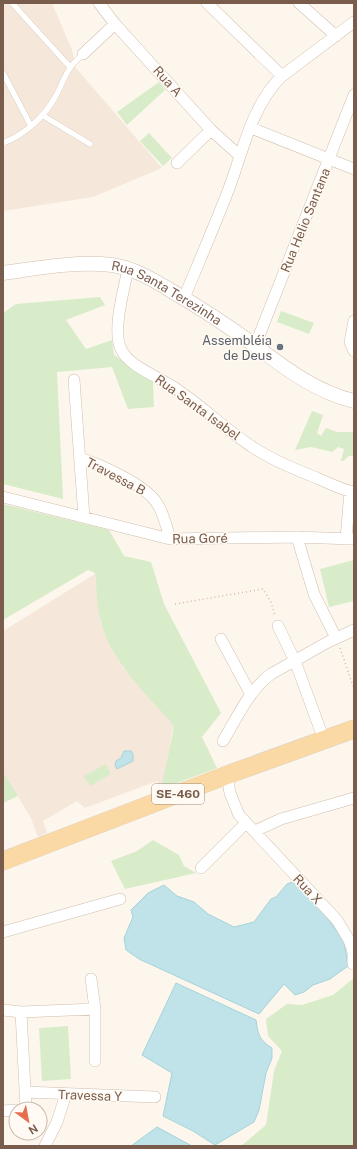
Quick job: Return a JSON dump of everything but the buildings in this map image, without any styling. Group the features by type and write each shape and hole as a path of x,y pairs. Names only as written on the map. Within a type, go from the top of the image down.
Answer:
{"main road":[{"name":"SE-460","path":"3,861 227,775 354,729"}],"street":[{"name":"Rua A","path":"100,3 115,24 211,130 240,156"},
{"path":"207,3 282,76"},
{"path":"299,3 336,36"},
{"path":"184,298 264,98 273,85 282,76 354,22"},
{"path":"83,54 115,24"},
{"name":"Rua Helio Santana","path":"255,346 354,95"},
{"path":"251,128 354,169"},
{"path":"177,163 211,130"},
{"name":"Rua Santa Terezinha","path":"3,273 80,264 113,266 128,269 149,278 223,322 280,365 306,381 342,398 354,401"},
{"name":"Rua Santa Isabel","path":"128,269 121,302 119,326 119,344 126,357 175,388 229,430 263,454 287,466 352,492"},
{"path":"354,321 350,342 354,351"},
{"path":"74,380 84,517"},
{"name":"Travessa B","path":"80,458 99,465 149,493 162,511 170,540"},
{"path":"350,539 352,492"},
{"name":"Rua Goré","path":"3,497 170,540 225,537 350,539"},
{"path":"297,537 314,594 336,638"},
{"path":"278,626 295,661 324,740"},
{"path":"223,741 262,680 336,638 354,630"},
{"path":"221,639 251,695"},
{"name":"Rua X","path":"227,775 232,800 239,815 337,920 353,951 353,964"},
{"path":"255,831 269,824 292,816 354,798"},
{"path":"201,868 246,823"},
{"path":"3,932 120,899"},
{"path":"91,979 95,1009 95,1061"},
{"path":"3,1008 21,1012 95,1009"},
{"path":"21,1012 25,1092 23,1101"},
{"name":"Travessa Y","path":"25,1092 154,1097"},
{"path":"45,1146 57,1122 66,1094"}],"lane":[{"path":"12,3 70,67"},
{"path":"3,143 11,140 31,126 42,115 54,99 70,67 83,54"},
{"path":"3,72 31,126"},
{"path":"42,115 90,144"}],"path":[{"path":"175,604 263,589 271,602 278,626"},
{"path":"336,638 354,689"}],"shaded area":[{"path":"3,3 52,3 72,50 76,68 162,168 93,197 3,211"},
{"path":"95,574 100,621 123,667 173,725 166,767 161,789 157,781 85,808 77,801 43,821 47,833 38,837 31,818 3,772 3,631"}],"green space":[{"path":"159,82 165,90 127,125 117,112"},
{"path":"149,133 172,158 163,166 140,141"},
{"path":"100,297 105,305 66,320 86,349 112,340 114,355 153,381 154,407 128,409 112,367 57,372 63,499 3,484 3,313 16,304"},
{"path":"281,311 314,323 309,334 277,322"},
{"path":"312,411 323,415 317,433 321,436 326,428 337,432 354,432 354,456 349,456 341,461 344,449 338,447 332,452 311,447 295,450"},
{"path":"3,504 109,530 124,556 151,562 164,604 221,713 202,737 217,768 161,789 173,725 131,677 113,651 106,637 99,616 95,573 88,570 3,620"},
{"path":"354,560 354,601 329,607 320,569"},
{"path":"106,764 111,774 90,786 84,776"},
{"path":"3,772 18,796 3,803"},
{"path":"153,840 179,855 184,866 196,873 125,889 111,861 137,851"},
{"path":"354,978 354,1146 241,1146 266,1125 274,1071 282,1051 268,1036 266,1019 287,1004 302,1005 333,995"},
{"path":"68,1026 71,1079 42,1081 39,1028"}],"water":[{"path":"124,751 131,751 133,754 133,761 117,769 115,765 116,761 121,758"},
{"path":"295,881 322,911 344,941 348,966 330,979 313,985 304,992 295,995 284,984 259,1014 139,959 126,950 124,938 133,917 131,910 148,893 164,885 177,896 194,902 208,914 234,927 254,922 271,899 276,897 287,884"},
{"path":"176,983 256,1020 260,1036 264,1042 272,1048 272,1058 266,1073 259,1110 254,1122 215,1145 193,1131 163,1116 172,1073 142,1055"},
{"path":"157,1127 192,1146 131,1146"}],"place":[{"name":"Assembléia de Deus","path":"280,347"}]}
